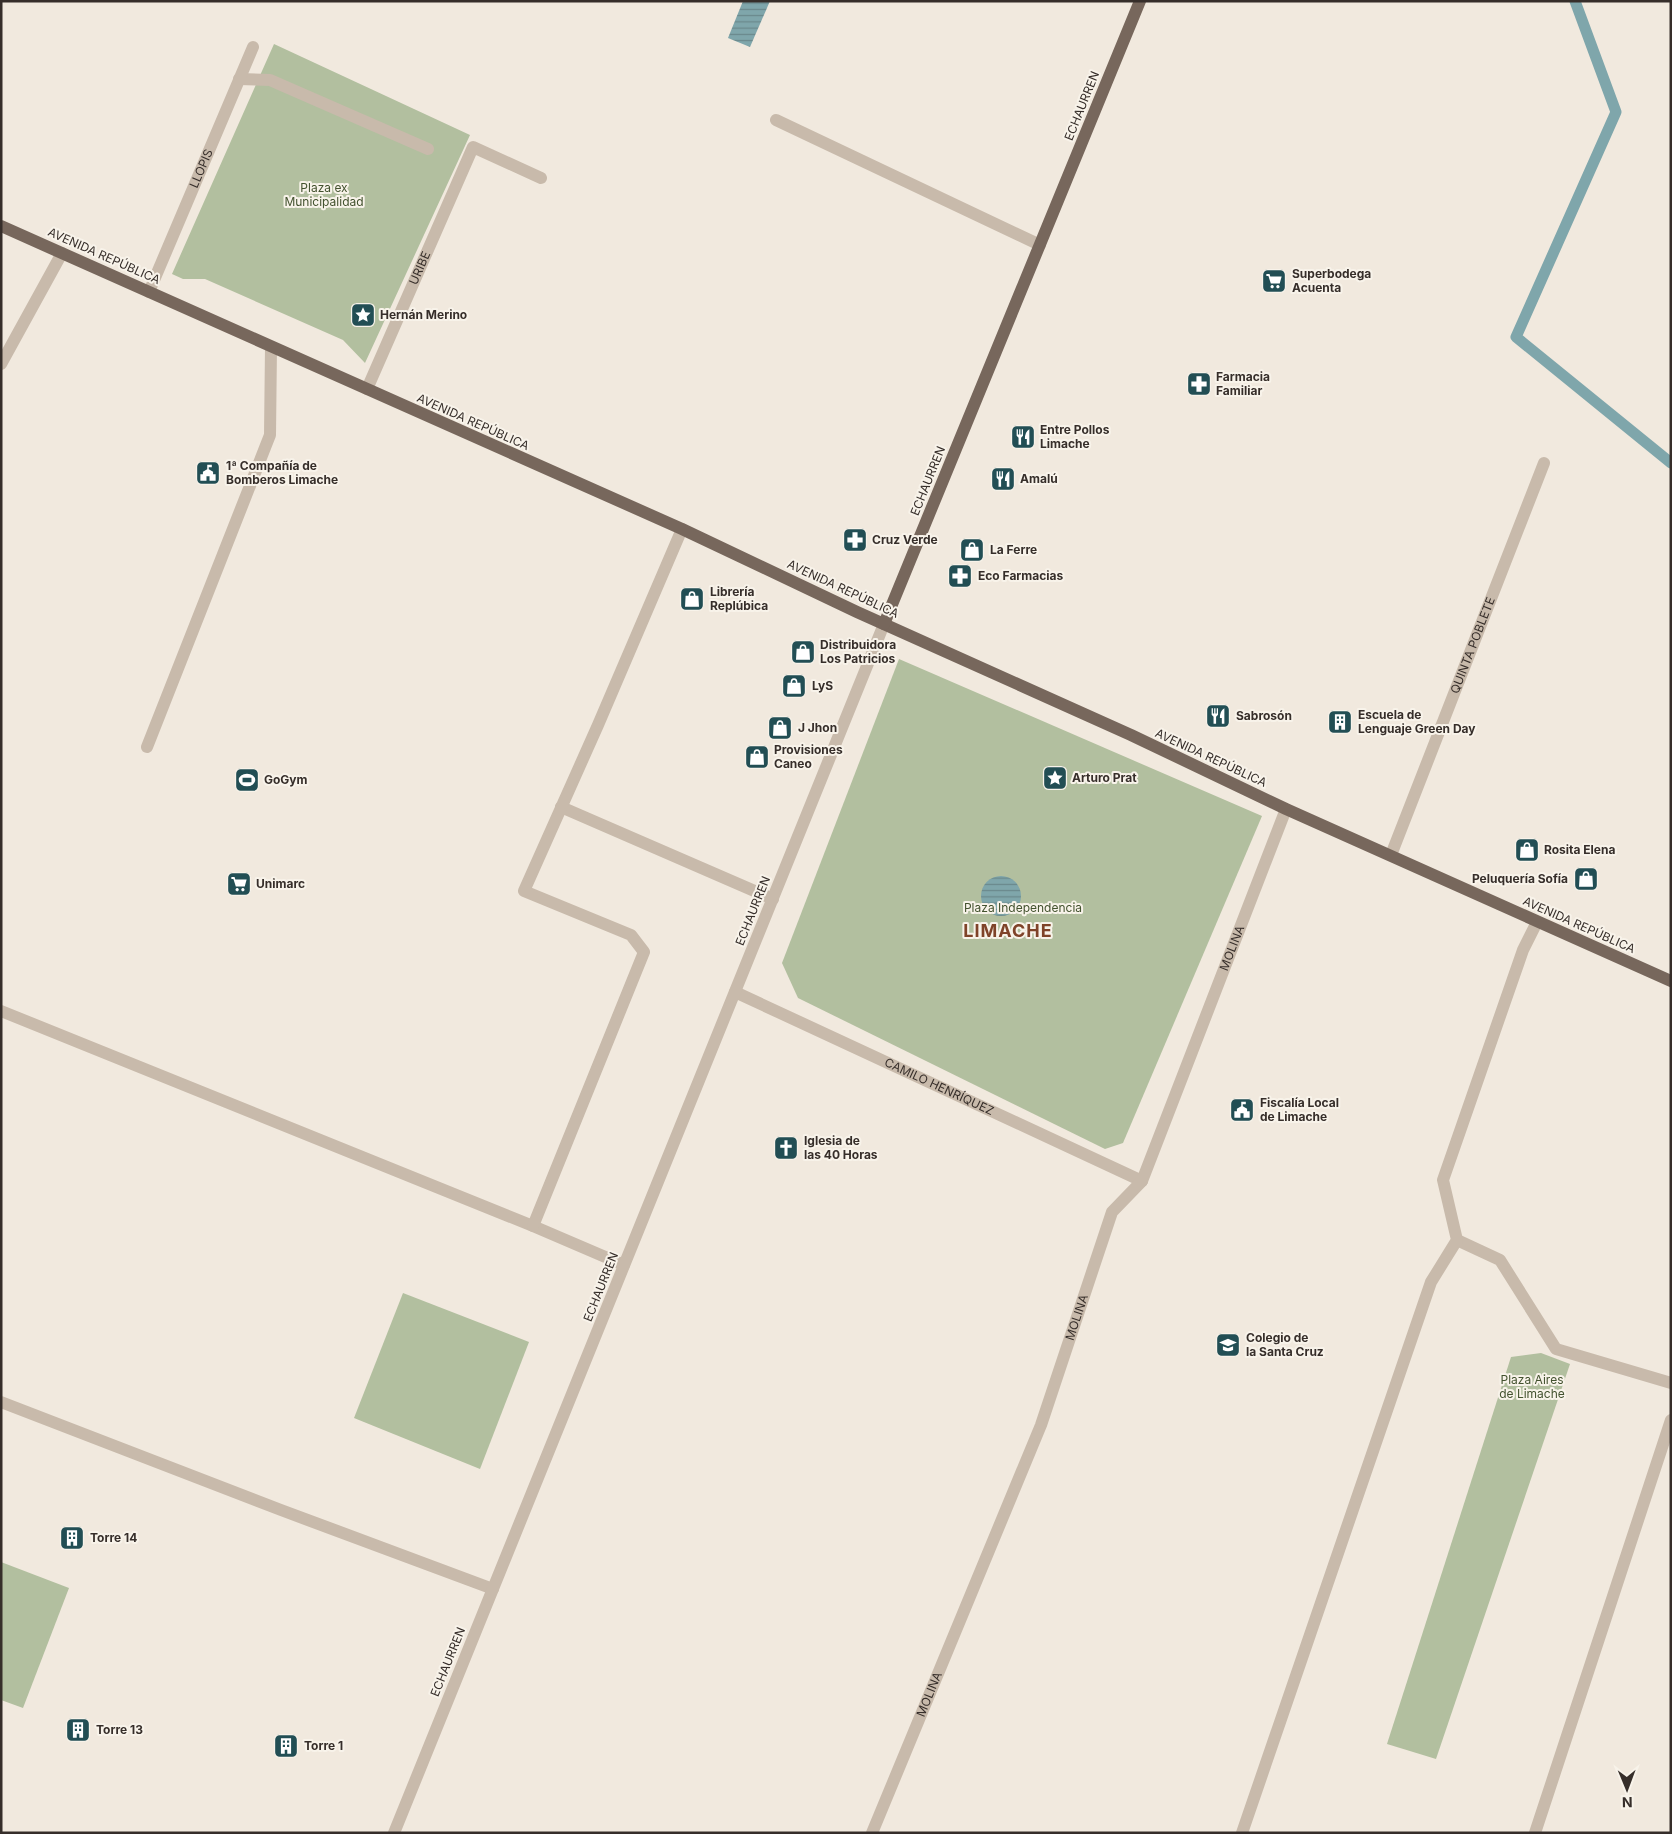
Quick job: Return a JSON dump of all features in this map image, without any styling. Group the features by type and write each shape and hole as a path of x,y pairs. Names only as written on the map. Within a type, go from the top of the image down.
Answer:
{"main road":[{"name":"ECHAURREN","path":"884,624 1140,1"},
{"name":"AVENIDA REPÚBLICA","path":"1,226 682,529 884,624 1131,735 1286,809 1391,854 1537,922 1671,981"}],"street":[{"name":"LLOPIS","path":"149,292 253,47"},
{"path":"239,79 270,80 428,149"},
{"path":"776,120 1040,245"},
{"name":"URIBE","path":"367,390 473,147 541,178"},
{"path":"1,364 62,253"},
{"path":"147,747 270,435 271,347"},
{"name":"QUINTA POBLETE","path":"1391,854 1544,463"},
{"path":"533,1226 644,952 631,935 524,891 682,529"},
{"name":"ECHAURREN","path":"394,1833 884,624"},
{"path":"561,807 773,898"},
{"name":"MOLINA","path":"872,1833 1041,1425 1112,1212 1142,1181 1286,809"},
{"path":"1242,1833 1432,1282 1457,1240 1443,1180 1524,950 1537,922"},
{"name":"CAMILO HENRÍQUEZ","path":"735,992 1142,1181"},
{"path":"1,1011 533,1226 624,1265"},
{"path":"1457,1240 1500,1260 1556,1349 1671,1383"},
{"path":"1,1402 493,1589"},
{"path":"1534,1833 1671,1420"}],"green space":[{"name":"Plaza ex Municipalidad","path":"274,44 470,135 365,363 343,340 205,279 183,279 172,274"},
{"name":"Plaza Independencia","path":"899,659 1262,816 1123,1143 1105,1149 798,998 782,963"},
{"path":"403,1293 529,1342 480,1469 354,1418"},
{"name":"Plaza Aires de Limache","path":"1541,1353 1570,1364 1436,1759 1387,1744 1511,1357"},
{"path":"1,1562 69,1588 23,1708 1,1700"}],"water":[{"path":"743,1 770,1 750,47 728,38"},
{"path":"1005,876 1012,879 1018,885 1021,896 1020,904 1012,913 1005,916 997,916 990,913 982,904 981,892 984,885 993,877"}],"waterway":[{"path":"1575,1 1616,112 1516,337 1671,463"}],"place":[{"name":"Superbodega Acuenta","path":"1274,281"},
{"name":"Hernán Merino","path":"363,315"},
{"name":"Farmacia Familiar","path":"1199,384"},
{"name":"Entre Pollos Limache","path":"1023,437"},
{"name":"1ª Compañía de Bomberos Limache","path":"208,473"},
{"name":"Amalú","path":"1003,479"},
{"name":"Cruz Verde","path":"855,540"},
{"name":"La Ferre","path":"972,550"},
{"name":"Eco Farmacias","path":"960,576"},
{"name":"Librería Replúbica","path":"692,599"},
{"name":"Distribuidora Los Patricios","path":"803,652"},
{"name":"LyS","path":"794,686"},
{"name":"Sabrosón","path":"1218,716"},
{"name":"Escuela de Lenguaje Green Day","path":"1340,722"},
{"name":"J Jhon","path":"780,728"},
{"name":"Provisiones Caneo","path":"757,757"},
{"name":"Arturo Prat","path":"1055,778"},
{"name":"GoGym","path":"247,780"},
{"name":"Rosita Elena","path":"1527,850"},
{"name":"Peluquería Sofía","path":"1586,879"},
{"name":"Unimarc","path":"239,884"},
{"name":"Fiscalía Local de Limache","path":"1242,1110"},
{"name":"Iglesia de las 40 Horas","path":"786,1148"},
{"name":"Colegio de la Santa Cruz","path":"1228,1345"},
{"name":"Torre 14","path":"72,1538"},
{"name":"Torre 13","path":"78,1730"},
{"name":"Torre 1","path":"286,1746"}],"district":[{"name":"LIMACHE","path":"1008,931"}]}
